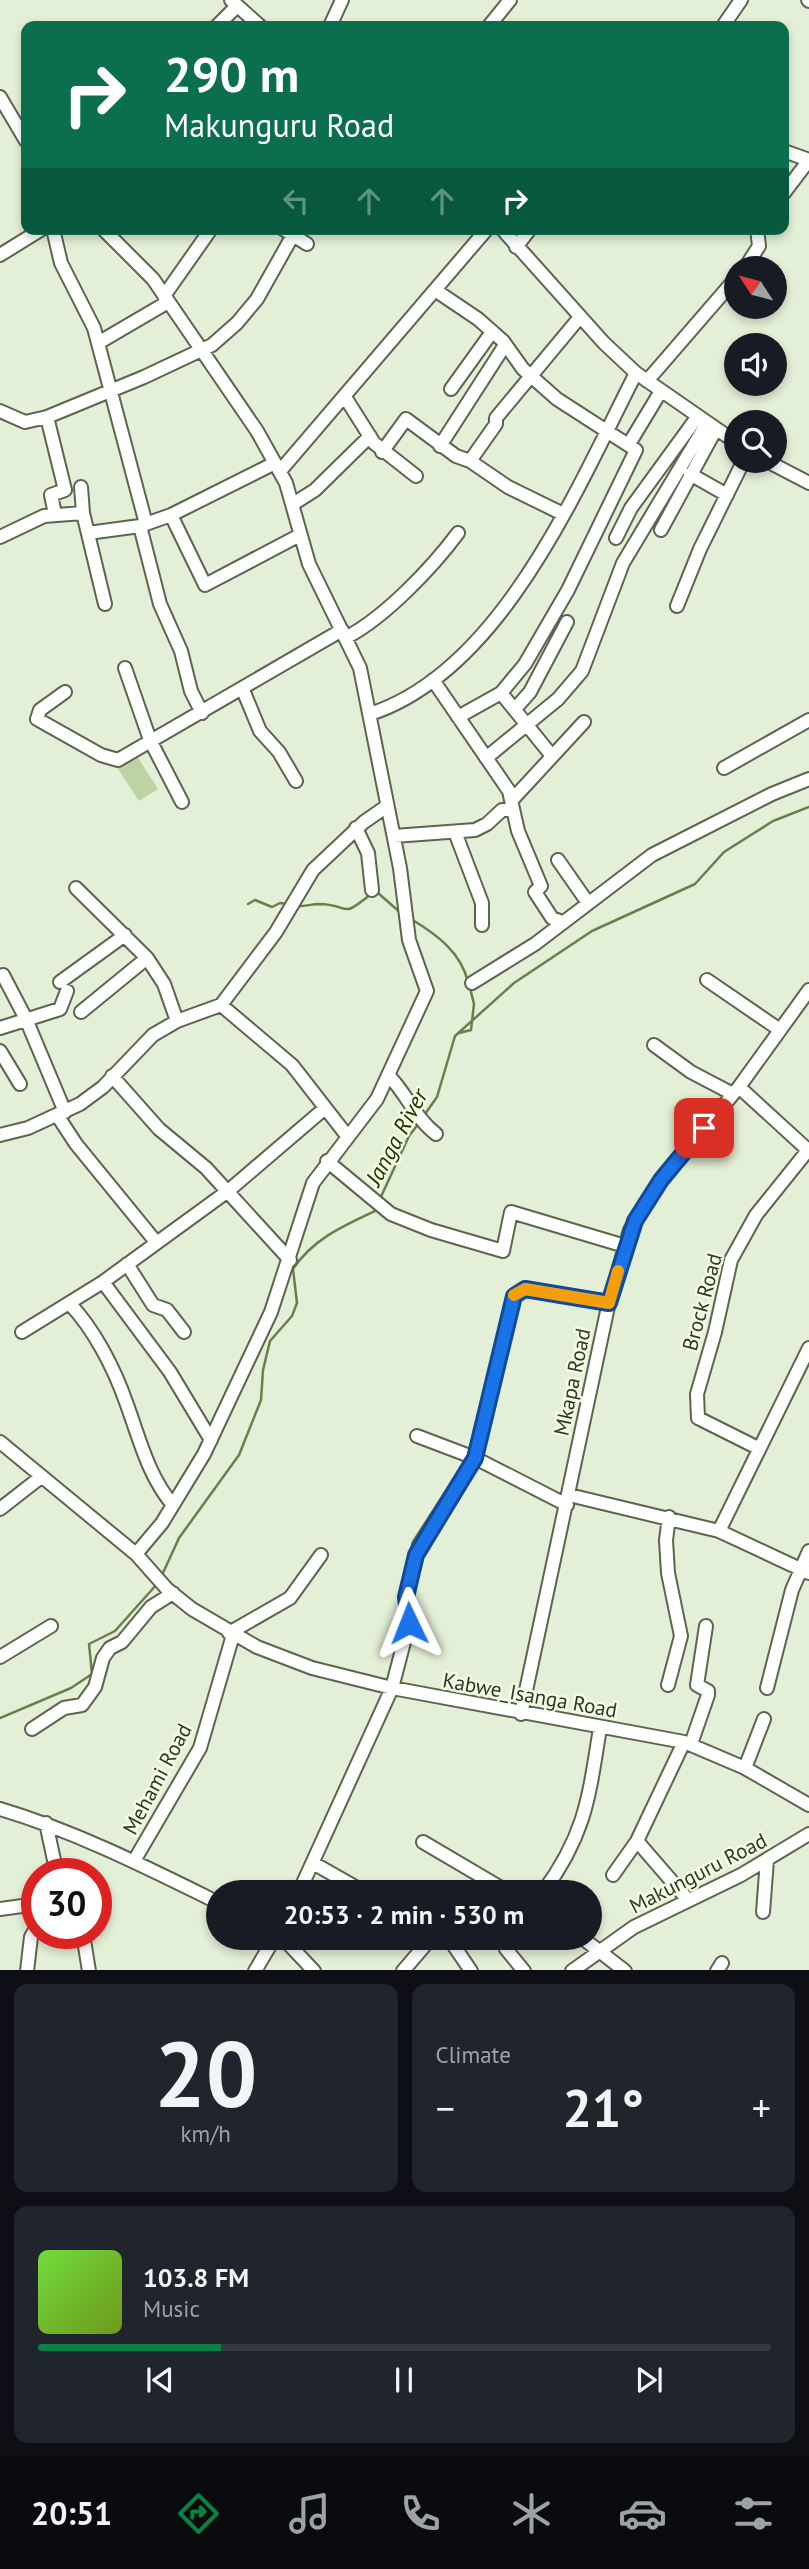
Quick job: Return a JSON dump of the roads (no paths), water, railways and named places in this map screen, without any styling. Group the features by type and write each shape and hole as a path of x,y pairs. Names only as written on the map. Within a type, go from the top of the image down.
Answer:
{"street":[{"path":"332,21 342,0"},
{"path":"493,21 510,0"},
{"path":"726,21 741,0"},
{"path":"222,21 239,4 255,21"},
{"path":"0,97 21,133"},
{"path":"789,153 809,160 789,186"},
{"path":"0,255 32,235"},
{"path":"54,235 61,263 91,319 160,604 181,651 191,691 202,713"},
{"path":"109,235 149,274 203,350 278,467 293,504 300,535 316,580 360,668 394,836 405,917 427,990 406,1032 390,1077 377,1099 327,1161 309,1192 290,1260 271,1312 211,1440 178,1492 173,1505 136,1554"},
{"path":"98,343 166,299 207,235"},
{"path":"0,411 25,422 47,417 203,350 227,332 252,305 287,235"},
{"path":"293,235 307,244"},
{"path":"88,533 143,525 172,516 278,467 345,397 482,235"},
{"path":"507,235 580,317 641,377 724,434"},
{"path":"516,247 525,235"},
{"path":"752,256 759,246 758,235"},
{"path":"435,290 492,332 530,375 568,408 629,444 636,452 568,590 536,648 501,693 458,717"},
{"path":"370,714 409,697 433,680 458,658 508,602 537,560 606,431 641,377 724,291"},
{"path":"470,461 496,424 496,418 580,317"},
{"path":"452,389 492,332"},
{"path":"440,446 505,345"},
{"path":"629,444 661,391"},
{"path":"345,397 382,452 416,477"},
{"path":"47,417 65,490 51,495 55,514"},
{"path":"382,452 406,419 440,446 470,461 508,487 563,514"},
{"path":"661,530 690,474 707,423"},
{"path":"616,538 631,508 707,423"},
{"path":"486,758 565,693 585,666 628,554 707,423"},
{"path":"293,504 315,490 370,436"},
{"path":"787,472 809,483"},
{"path":"677,606 700,549 738,473"},
{"path":"690,474 727,495"},
{"path":"81,487 83,513 105,604"},
{"path":"0,537 34,519 55,514 83,513"},
{"path":"172,516 205,585 300,535"},
{"path":"65,692 40,710 39,721 109,759 118,760 345,634 363,628 398,598 458,533"},
{"path":"515,709 530,692 567,622"},
{"path":"124,668 150,740 182,802"},
{"path":"433,680 486,758 513,805 541,886 535,892 552,918 562,922"},
{"path":"243,690 260,731 279,752 296,781"},
{"path":"501,693 552,756"},
{"path":"724,768 809,720"},
{"path":"394,836 482,828 502,810 513,805 552,756 584,722"},
{"path":"472,983 536,944 652,855 772,794 809,779"},
{"path":"0,1135 28,1128 61,1114 93,1095 136,1049 177,1021 221,1005 326,855 356,828 387,806"},
{"path":"356,828 368,853 372,890"},
{"path":"455,832 482,903 482,925"},
{"path":"558,860 588,903"},
{"path":"76,887 147,958 164,984 177,1021"},
{"path":"0,1028 60,1009 64,986 125,935"},
{"path":"81,1012 147,958"},
{"path":"3,975 26,1019 61,1114 76,1144 156,1242"},
{"path":"707,980 780,1030"},
{"name":"Mkapa Road","path":"521,1714 609,1303 625,1246 635,1221 656,1188 736,1091 809,990"},
{"path":"221,1005 292,1065 348,1137"},
{"path":"654,1045 691,1072 736,1091 809,1150"},
{"path":"0,1051 20,1084"},
{"path":"112,1076 159,1129 191,1153 228,1191 290,1260"},
{"path":"390,1077 404,1092 417,1116 431,1130"},
{"path":"22,1332 103,1282 228,1191 324,1108"},
{"name":"Brock Road","path":"758,1448 700,1420 696,1413 697,1394 715,1332 731,1260 756,1215 809,1150"},
{"path":"327,1161 391,1214 431,1230 503,1251 511,1212 625,1246"},
{"path":"127,1264 153,1305 167,1310 184,1332"},
{"path":"103,1282 170,1372 211,1440"},
{"path":"305,1880 391,1688 409,1623 407,1592 419,1545 475,1458 514,1296 525,1289 609,1303"},
{"path":"69,1303 86,1323 120,1386 155,1480 173,1505"},
{"path":"719,1531 809,1348"},
{"path":"416,1436 475,1458 568,1500 669,1517 719,1531 805,1571"},
{"name":"Kabwe_Isanga Road","path":"0,1442 136,1554 170,1591 231,1634 312,1668 391,1688 688,1743 746,1768 809,1805"},
{"path":"0,1508 41,1477"},
{"path":"668,1685 681,1636 668,1573 666,1540 669,1517"},
{"path":"767,1688 809,1551"},
{"path":"231,1634 290,1598 321,1555"},
{"path":"32,1729 64,1708 82,1704 94,1687 103,1658 110,1648 122,1642 151,1607 170,1591"},
{"path":"0,1657 51,1626"},
{"path":"613,1875 637,1841 688,1743 708,1695 707,1690 697,1685 706,1626"},
{"name":"Mehami Road","path":"134,1861 200,1748 231,1634"},
{"path":"746,1768 764,1719"},
{"path":"552,1880 575,1841 590,1793 600,1728"},
{"path":"0,1809 46,1823 134,1861 206,1897"},
{"path":"46,1823 54,1858"},
{"name":"Makunguru Road","path":"602,1948 767,1860 809,1834"},
{"path":"637,1841 688,1900"},
{"path":"423,1842 488,1880"},
{"path":"763,1912 767,1860"},
{"path":"313,1863 343,1880"},
{"path":"0,1909 21,1906"},
{"path":"27,1970 30,1949"},
{"path":"86,1949 89,1970"},
{"path":"255,1970 267,1950"},
{"path":"295,1950 314,1970"},
{"path":"404,1970 421,1950"},
{"path":"457,1950 471,1970"},
{"path":"507,1950 524,1970"},
{"path":"598,1950 625,1970"},
{"name":"Makunguru Road","path":"572,1970 598,1950"}],"waterway":[{"name":"Janga River","path":"425,1114 437,1097 455,1036 514,983 592,931 695,884 724,852 773,821 809,807"},
{"path":"296,906 319,904 349,909 371,894 378,893 402,914"},
{"path":"248,904 255,900 272,907 280,903 289,904"},
{"path":"411,919 446,945 460,962 468,982"},
{"name":"Janga River","path":"459,1033 471,1030 474,1004 470,988"},
{"name":"Janga River","path":"379,1201 409,1136 419,1123"},
{"name":"Janga River","path":"162,1575 179,1538 239,1455 261,1400 263,1370 270,1341 292,1316 297,1303 293,1269 319,1241 375,1211 377,1207"},
{"name":"Janga River","path":"0,1718 71,1688 92,1674 89,1644 115,1631 157,1584"}]}
